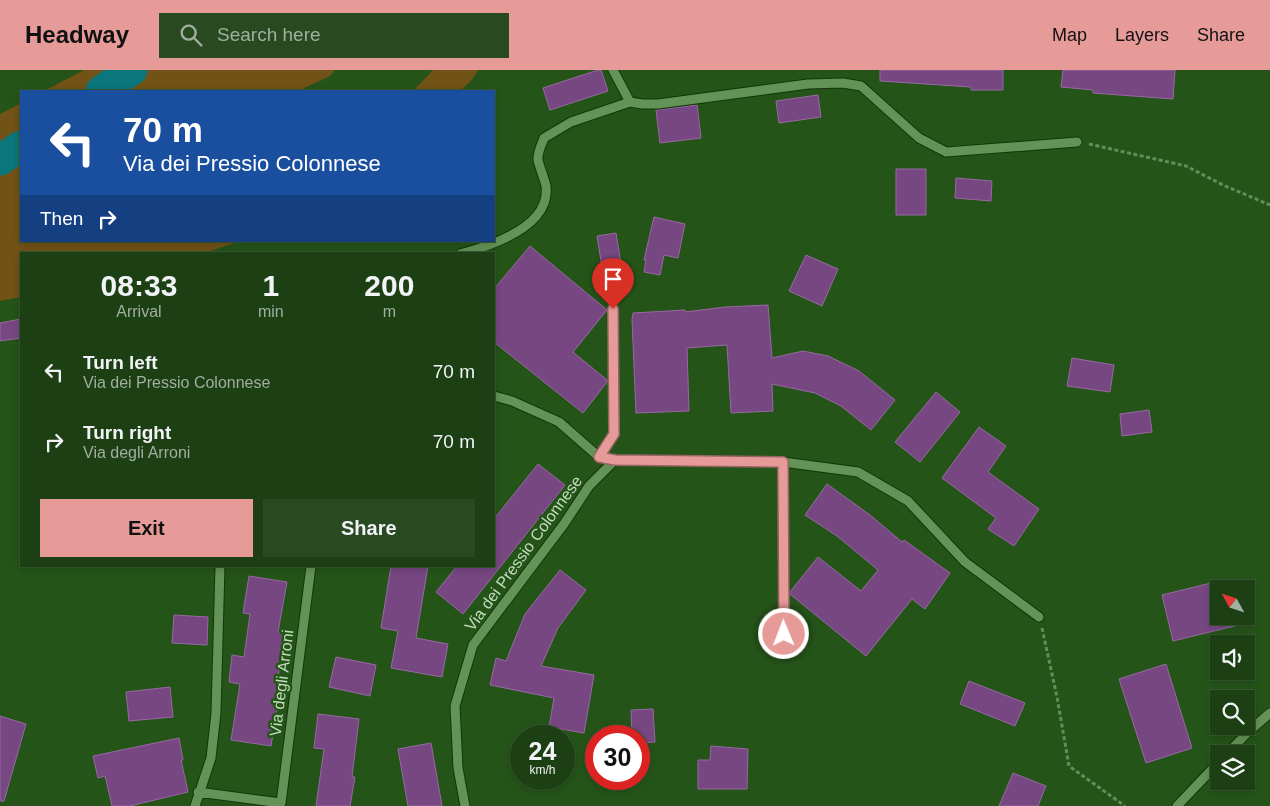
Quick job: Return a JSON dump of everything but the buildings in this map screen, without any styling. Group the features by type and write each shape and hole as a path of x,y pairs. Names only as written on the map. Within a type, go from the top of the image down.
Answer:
{"street":[{"path":"612,70 630,102"},
{"path":"467,252 486,247 513,234 533,220 543,207 546,187 538,158 544,138 571,122 630,102 658,104 808,84 843,83 861,86 919,138 946,152 1076,142"},
{"path":"599,457 614,434 613,309"},
{"path":"495,396 512,400 559,422 599,457 615,460 783,462 858,472 908,501 965,562 1039,617"},
{"name":"Via dei Pressio Colonnese","path":"465,806 458,768 455,706 473,645 564,524 589,486 615,460"},
{"path":"783,462 784,634"},
{"path":"194,806 211,758 216,713 220,567"},
{"name":"Via degli Arroni","path":"198,792 281,805 311,567"},
{"path":"1236,745 1270,713"},
{"path":"1177,806 1210,771"}],"path":[{"path":"1076,142 1186,166 1223,186 1270,205"},
{"path":"1039,617 1058,697 1069,766 1125,806"}],"shaded area":[{"path":"84,70 335,70 330,76 300,90 46,90"},
{"path":"433,70 478,70 472,80 461,90 414,90"},
{"path":"20,104 20,242 238,242 207,252 20,252 20,297 0,301 0,114"}],"waterway":[{"path":"102,90 132,70"},
{"path":"0,160 20,147"}],"route":[{"path":"613,309 614,434 599,457 615,460 783,462 784,634"}]}
